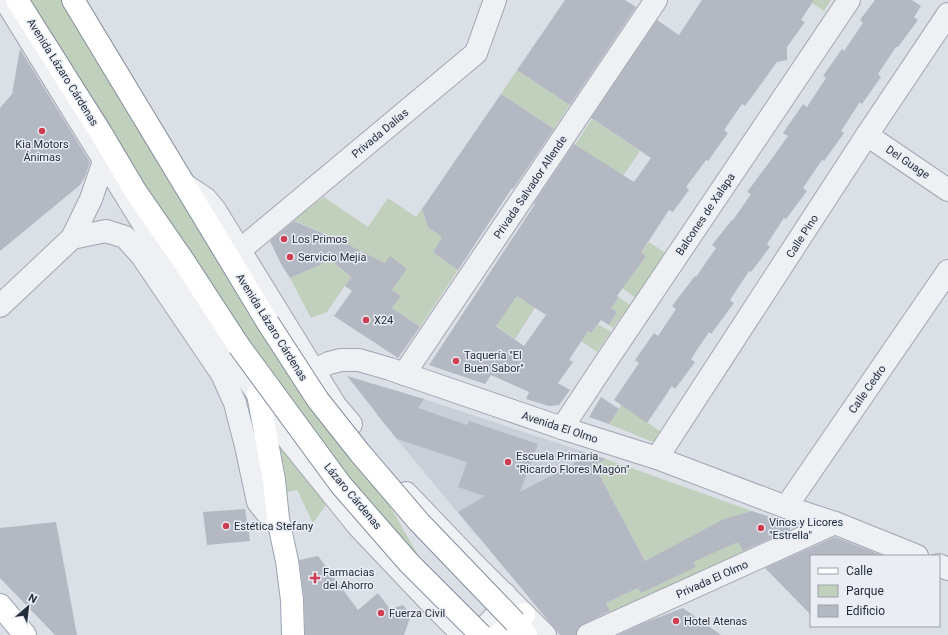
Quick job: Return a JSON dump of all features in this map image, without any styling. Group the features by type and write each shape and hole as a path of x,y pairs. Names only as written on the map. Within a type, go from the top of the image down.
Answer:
{"main road":[{"name":"Avenida Lázaro Cárdenas","path":"17,0 101,133 136,192 183,260 239,346"},
{"name":"Avenida Lázaro Cárdenas","path":"73,0 268,323 318,400 360,453 419,522 516,627"},
{"name":"Lázaro Cárdenas","path":"239,346 341,485 409,563 481,635"},
{"path":"258,394 274,480 278,519 287,561 292,600 293,635"},
{"path":"0,605 25,635"}],"street":[{"path":"5,0 152,238 289,440 359,527 433,605 462,633 481,628 491,622 498,612 505,594"},
{"name":"Privada Dalías","path":"240,250 476,53 495,0"},
{"name":"Privada Salvador Allende","path":"404,374 656,0"},
{"name":"Balcones de Xalapa","path":"562,428 604,363 849,0"},
{"name":"Calle Pino","path":"657,458 867,135 948,14"},
{"name":"Del Guage","path":"867,135 948,190"},
{"path":"0,306 72,238 91,199 104,161"},
{"path":"185,185 206,199 216,210 336,405 403,489 475,565 505,594 516,627 545,635"},
{"path":"72,238 106,231 125,237 142,256 222,374 235,403 258,502 266,512 278,519"},
{"name":"Calle Cedro","path":"786,507 948,271"},
{"name":"Avenida El Olmo","path":"314,370 335,361 359,360 657,458 786,507 835,523 915,555"},
{"name":"Privada El Olmo","path":"588,635 835,523"}],"shaded area":[{"name":"Escuela Primaria \"Ricardo Flores Magón\"","path":"390,389 606,459 477,536 376,414"}],"green space":[{"path":"26,0 73,0 309,365 422,562 274,408"},
{"path":"814,0 831,0 824,11 812,3"},
{"path":"517,70 570,105 554,129 501,94"},
{"path":"592,119 640,151 623,176 575,145"},
{"path":"324,197 368,227 388,198 416,217 422,209 428,227 468,255 463,262 438,244 433,252 458,270 420,327 392,308 401,296 392,290 407,269 390,257 385,263 343,242 291,219"},
{"path":"649,242 667,254 636,298 619,286 645,256 641,253"},
{"path":"331,260 351,277 327,312 311,318 290,278"},
{"path":"530,293 540,300 515,339 490,321 511,304 517,296 525,301"},
{"path":"619,297 630,305 613,328 609,325 617,312 611,308"},
{"path":"598,324 611,332 597,352 581,341 588,331 591,333"},
{"path":"621,405 660,431 653,442 609,424"},
{"path":"270,427 326,505 313,523 297,490 274,495"},
{"path":"606,459 752,511 727,519 744,553 610,612 606,603 638,588 641,592 695,567 693,562 698,534 645,561 594,465"}],"building":[{"path":"565,0 625,0 636,7 570,105 517,70"},
{"path":"702,0 814,0 801,20 805,22 787,47 787,60 777,62 745,106 742,104 724,130 728,133 708,161 706,160 686,187 689,190 673,212 669,210 641,253 646,256 617,296 619,297 611,308 617,312 609,325 601,320 591,333 588,331 569,360 573,362 558,383 570,390 559,405 549,406 526,399 529,392 491,375 485,384 429,365 574,144 634,182 651,158 591,118 657,20 679,35","holes":["517,296 546,315 524,346 496,326"]},
{"path":"875,0 912,0 921,6 914,17 918,20 898,47 896,47 878,74 881,77 862,104 860,102 841,131 844,133 824,161 822,160 803,188 807,191 786,219 784,218 767,244 770,247 751,272 749,271 730,300 734,303 711,334 709,332 691,359 695,362 675,389 672,386 647,423 614,400 639,363 635,360 654,333 658,336 676,309 672,306 695,276 696,277 716,248 712,245 733,220 751,194 747,192 788,136 783,133 803,104 807,107 826,78 823,76 842,49 844,51 863,23 860,20"},
{"name":"Kia Motors Ánimas","path":"20,49 90,162 85,177 80,185 0,251 0,108 12,94"},
{"path":"501,94 554,129 513,189 512,188 458,270 433,252 442,237 428,227 422,209"},
{"path":"294,221 343,242 385,263 390,256 407,269 392,290 401,296 392,308 420,327 398,358 334,316 352,291 345,286 351,277 331,260 290,278 281,264 270,241"},
{"path":"347,376 424,399 418,408 467,425 469,421 538,444 520,492 574,464 580,451 606,459 594,465 645,561 724,519 752,511 789,523 790,530 743,551 738,542 693,562 696,567 641,593 638,588 606,603 610,611 583,624 578,628 576,635 560,635 458,512 485,496 458,487 467,462 397,439"},
{"path":"601,397 619,409 609,424 589,417"},
{"name":"Estética Stefany","path":"245,509 250,541 207,545 203,512"},
{"path":"56,522 77,635 55,635 0,578 0,528"},
{"path":"835,537 881,555 810,555 810,614 765,568"},
{"path":"318,556 358,610 378,593 390,609 403,605 411,615 404,635 305,635 304,598 299,560"},
{"name":"Hotel Atenas","path":"683,608 721,635 618,635 644,623"}],"place":[{"name":"Kia Motors Ánimas","path":"42,131"},
{"name":"Los Primos","path":"284,239"},
{"name":"Servicio Mejía","path":"290,257"},
{"name":"X24","path":"366,320"},
{"name":"Taquería \"El Buen Sabor\"","path":"456,361"},
{"name":"Escuela Primaria \"Ricardo Flores Magón\"","path":"508,462"},
{"name":"Estética Stefany","path":"226,526"},
{"name":"Vinos y Licores \"Estrella\"","path":"761,528"},
{"name":"Farmacias del Ahorro","path":"315,578"},
{"name":"Fuerza Civil","path":"381,613"},
{"name":"Hotel Atenas","path":"676,621"}]}
